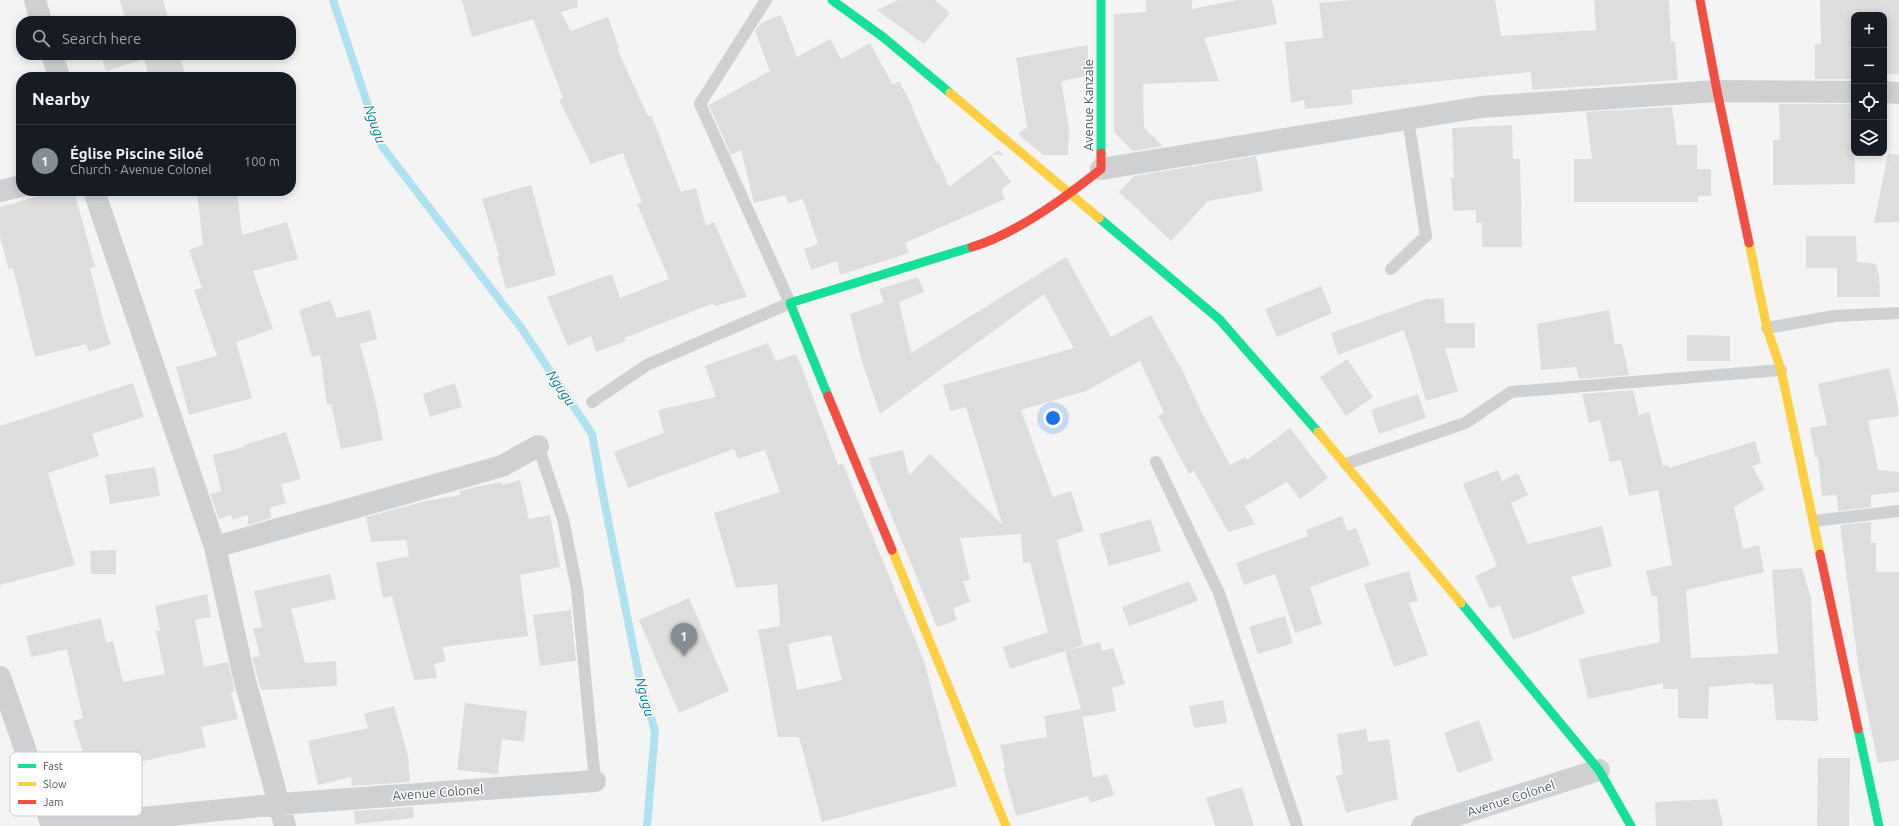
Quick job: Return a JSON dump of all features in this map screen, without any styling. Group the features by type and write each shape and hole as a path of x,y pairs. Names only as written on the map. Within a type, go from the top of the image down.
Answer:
{"street":[{"path":"35,0 40,16"},
{"path":"832,0 883,38 1219,319 1346,464 1599,770 1631,826"},
{"name":"Avenue Kanzale","path":"790,303 982,244 1031,219 1069,194 1101,169 1101,0"},
{"path":"1700,0 1717,91 1767,328 1781,370 1879,826"},
{"path":"54,60 57,72"},
{"path":"1101,169 1481,107 1717,91 1851,92"},
{"path":"1887,92 1899,93"},
{"path":"0,191 16,187"},
{"path":"96,196 215,547 244,677 285,826"},
{"path":"790,303 1006,826"},
{"path":"215,547 502,466 538,446"},
{"path":"0,677 26,752"},
{"name":"Avenue Colonel","path":"1422,826 1599,770"},
{"name":"Avenue Colonel","path":"64,826 280,804 596,780"},
{"path":"49,816 52,826"}],"lane":[{"path":"592,402 647,365 790,303 700,104 766,0"},
{"path":"1391,269 1426,236 1408,119"},
{"path":"1767,328 1834,316 1899,313"},
{"path":"1346,464 1465,423 1511,392 1781,370"},
{"path":"538,446 564,519 577,589 596,780"},
{"path":"1156,462 1219,593 1297,826"},
{"path":"1814,521 1899,511"}],"building":[{"path":"120,0 163,0 168,16 125,16"},
{"path":"462,0 577,0 578,7 561,12 571,31 608,17 619,48 617,49 648,116 651,115 681,192 696,188 706,226 714,222 747,297 715,306 714,303 624,338 626,341 596,352 591,336 568,346 547,297 612,274 620,298 669,279 637,204 642,203 623,153 591,164 559,100 563,98 533,19 472,37"},
{"path":"898,0 935,0 950,13 924,44 877,10"},
{"path":"1146,0 1192,0 1192,9 1237,0 1272,0 1277,24 1204,38 1219,81 1143,84 1144,128 1163,146 1133,151 1114,132 1114,14 1146,12"},
{"path":"1353,0 1495,0 1501,36 1596,30 1594,0 1669,0 1671,42 1675,42 1678,80 1532,90 1531,72 1351,90 1353,104 1305,109 1304,100 1291,103 1285,42 1323,38 1319,3"},
{"path":"1820,0 1899,0 1899,74 1887,74 1887,12 1851,12 1851,79 1815,79 1815,44 1821,44"},
{"path":"781,15 797,57 830,39 841,59 870,43 893,85 899,81 913,107 912,108 937,164 939,163 949,187 991,155 1011,182 1001,190 1005,199 905,243 909,253 840,275 837,261 811,270 804,249 818,244 803,199 789,204 785,195 754,203 741,150 731,155 709,105 770,71 755,31 761,23"},
{"path":"1088,45 1088,76 1061,81 1069,127 1068,155 1043,155 1018,134 1027,127 1016,58"},
{"path":"103,60 141,60 106,71"},
{"path":"144,60 181,60 184,72 148,72"},
{"path":"1779,104 1851,104 1851,156 1855,156 1855,184 1773,185 1773,140 1780,140"},
{"path":"1672,107 1677,145 1697,145 1697,169 1711,169 1711,196 1698,196 1698,202 1574,202 1574,159 1592,159 1586,112"},
{"path":"1512,125 1513,159 1520,159 1522,247 1482,247 1482,223 1476,223 1476,210 1453,211 1451,178 1454,178 1452,128"},
{"path":"998,150 1004,155 991,155"},
{"path":"1888,154 1899,155 1899,222 1874,223"},
{"path":"1256,156 1263,191 1208,201 1171,241 1119,192 1134,176"},
{"path":"531,185 556,275 506,289 497,257 499,256 482,199"},
{"path":"39,196 75,196 95,267 90,268 111,344 89,352 86,344 35,357 13,268 9,269 0,238 0,207"},
{"path":"198,196 238,196 242,235 287,222 298,259 253,271 273,329 236,342 252,398 189,415 176,367 217,356 194,290 202,288 189,250 203,245"},
{"path":"1806,236 1856,236 1857,262 1876,264 1879,274 1880,297 1837,297 1837,268 1806,268"},
{"path":"1066,257 1111,337 1151,315 1180,365 1201,411 1230,465 1245,457 1247,460 1290,428 1328,478 1300,499 1287,482 1245,506 1255,524 1228,532 1194,471 1189,474 1158,416 1164,413 1140,361 1086,391 1021,410 1053,497 1071,491 1084,531 1057,540 1083,645 1010,669 1003,647 1048,632 1030,562 1023,563 1021,534 960,538 970,580 963,581 970,602 953,608 957,620 937,627 868,458 903,450 909,475 930,454 1002,524 966,407 950,411 943,385 1074,348 1044,294 880,414 862,362 850,314 884,302 879,289 918,277 924,292 899,302 911,353"},
{"path":"1321,286 1332,313 1277,337 1265,309"},
{"path":"1444,298 1445,323 1475,323 1475,348 1445,348 1458,391 1426,401 1404,330 1338,355 1331,333 1426,299"},
{"path":"330,300 337,318 370,310 377,339 360,344 375,399 383,440 341,449 331,404 327,405 320,355 312,357 299,310"},
{"path":"1609,310 1615,344 1622,344 1629,375 1579,379 1576,367 1541,370 1537,324"},
{"path":"1687,335 1730,336 1730,361 1687,361"},
{"path":"768,343 776,361 796,354 838,465 843,464 924,661 957,786 822,822 799,737 778,737 758,630 780,626 777,584 736,588 714,513 780,492 765,450 738,459 734,449 628,488 614,452 664,433 658,410 716,397 705,366","holes":["831,635 842,680 797,690 788,644"]},
{"path":"1347,359 1373,397 1346,416 1320,377"},
{"path":"1889,368 1899,416 1868,420 1878,470 1899,472 1899,492 1871,495 1871,507 1838,511 1837,495 1822,496 1818,457 1815,457 1810,428 1827,425 1818,384"},
{"path":"133,383 144,417 92,434 99,456 48,473 75,565 0,585 0,426"},
{"path":"455,383 462,407 430,417 423,394"},
{"path":"1633,390 1639,415 1649,412 1663,466 1668,465 1669,468 1755,441 1761,463 1752,466 1765,489 1734,507 1743,549 1759,545 1764,572 1686,590 1691,658 1778,654 1772,570 1802,568 1811,598 1818,721 1776,720 1773,684 1755,685 1755,683 1709,687 1708,719 1678,718 1678,689 1663,689 1663,683 1588,699 1579,659 1660,642 1657,596 1652,597 1646,571 1672,565 1658,490 1629,496 1621,460 1610,462 1600,420 1589,423 1582,394"},
{"path":"1418,394 1426,418 1379,434 1371,410"},
{"path":"286,432 301,479 281,484 286,503 270,508 271,518 248,525 248,515 232,520 231,515 219,519 210,494 221,491 213,455 244,447 244,445"},
{"path":"155,467 160,496 110,504 105,475"},
{"path":"1498,470 1502,481 1518,473 1528,495 1511,503 1528,544 1602,526 1612,566 1571,577 1585,613 1513,640 1500,605 1490,609 1475,576 1497,566 1463,484"},
{"path":"520,480 529,519 550,515 560,567 520,575 528,636 442,647 446,661 434,664 437,678 414,680 392,596 383,598 376,563 409,556 406,540 371,542 366,517 426,501 460,495 460,491 475,487 502,482 502,485"},
{"path":"1342,516 1347,531 1356,528 1370,565 1310,587 1322,624 1295,633 1275,574 1244,585 1236,563 1308,536 1306,530"},
{"path":"1151,519 1161,551 1109,566 1099,534"},
{"path":"1871,522 1871,543 1876,543 1876,572 1899,572 1899,760 1878,763 1859,671 1840,525"},
{"path":"116,550 116,574 91,574 90,551"},
{"path":"1409,571 1418,601 1409,603 1428,655 1394,667 1364,584"},
{"path":"330,574 336,599 291,609 305,663 336,661 337,686 261,690 252,657 260,656 253,629 262,627 254,591"},
{"path":"1189,581 1198,601 1129,626 1122,607"},
{"path":"207,594 211,617 195,620 204,667 228,662 235,691 231,692 238,719 201,727 206,747 142,761 142,752 83,752 73,721 83,718 67,649 31,657 26,636 101,618 106,643 113,641 123,682 165,674 156,631 160,630 155,606"},
{"path":"689,598 729,691 679,713 639,620"},
{"path":"571,610 576,661 540,666 533,615"},
{"path":"1285,616 1293,643 1258,654 1249,627"},
{"path":"1100,642 1102,651 1113,648 1125,684 1112,688 1116,711 1083,717 1082,714 1093,778 1107,774 1114,795 1090,803 1088,796 1016,816 1003,768 1005,768 1000,745 1047,737 1044,716 1081,709 1065,651"},
{"path":"1223,700 1227,723 1194,728 1189,706"},
{"path":"465,703 527,711 524,742 502,739 498,774 457,770"},
{"path":"394,706 408,756 410,782 352,786 351,777 318,785 308,741 368,728 364,714"},
{"path":"1479,720 1493,760 1458,773 1444,733"},
{"path":"1366,729 1368,742 1389,739 1398,799 1346,813 1336,776 1343,774 1337,734"},
{"path":"1818,758 1850,758 1849,826 1817,826"},
{"path":"1242,787 1254,826 1215,826 1206,798"},
{"path":"1717,799 1723,826 1656,826 1655,802"},
{"path":"413,807 414,818 355,824 354,811"}],"waterway":[{"name":"Ngugu","path":"333,0 381,145 522,329 592,434 639,676 655,731 647,826"}],"traffic: fast":[{"path":"832,0 883,37 950,93"},
{"path":"1101,0 1101,153"},
{"path":"1099,218 1219,319 1318,432"},
{"path":"828,396 790,303 972,247"},
{"path":"1461,603 1599,770 1631,826"},
{"path":"1858,729 1879,826"}],"traffic: slow":[{"path":"950,93 1099,218"},
{"path":"1749,243 1767,328 1781,370 1820,554"},
{"path":"1318,432 1461,603"},
{"path":"892,550 1006,826"}],"traffic: jam":[{"path":"1700,0 1717,91 1749,243"},
{"path":"972,247 989,241 1023,224 1072,192 1101,169 1101,153"},
{"path":"828,396 892,550"},
{"path":"1820,554 1858,729"}],"place":[{"name":"Église Piscine Siloé","path":"684,656"}]}
